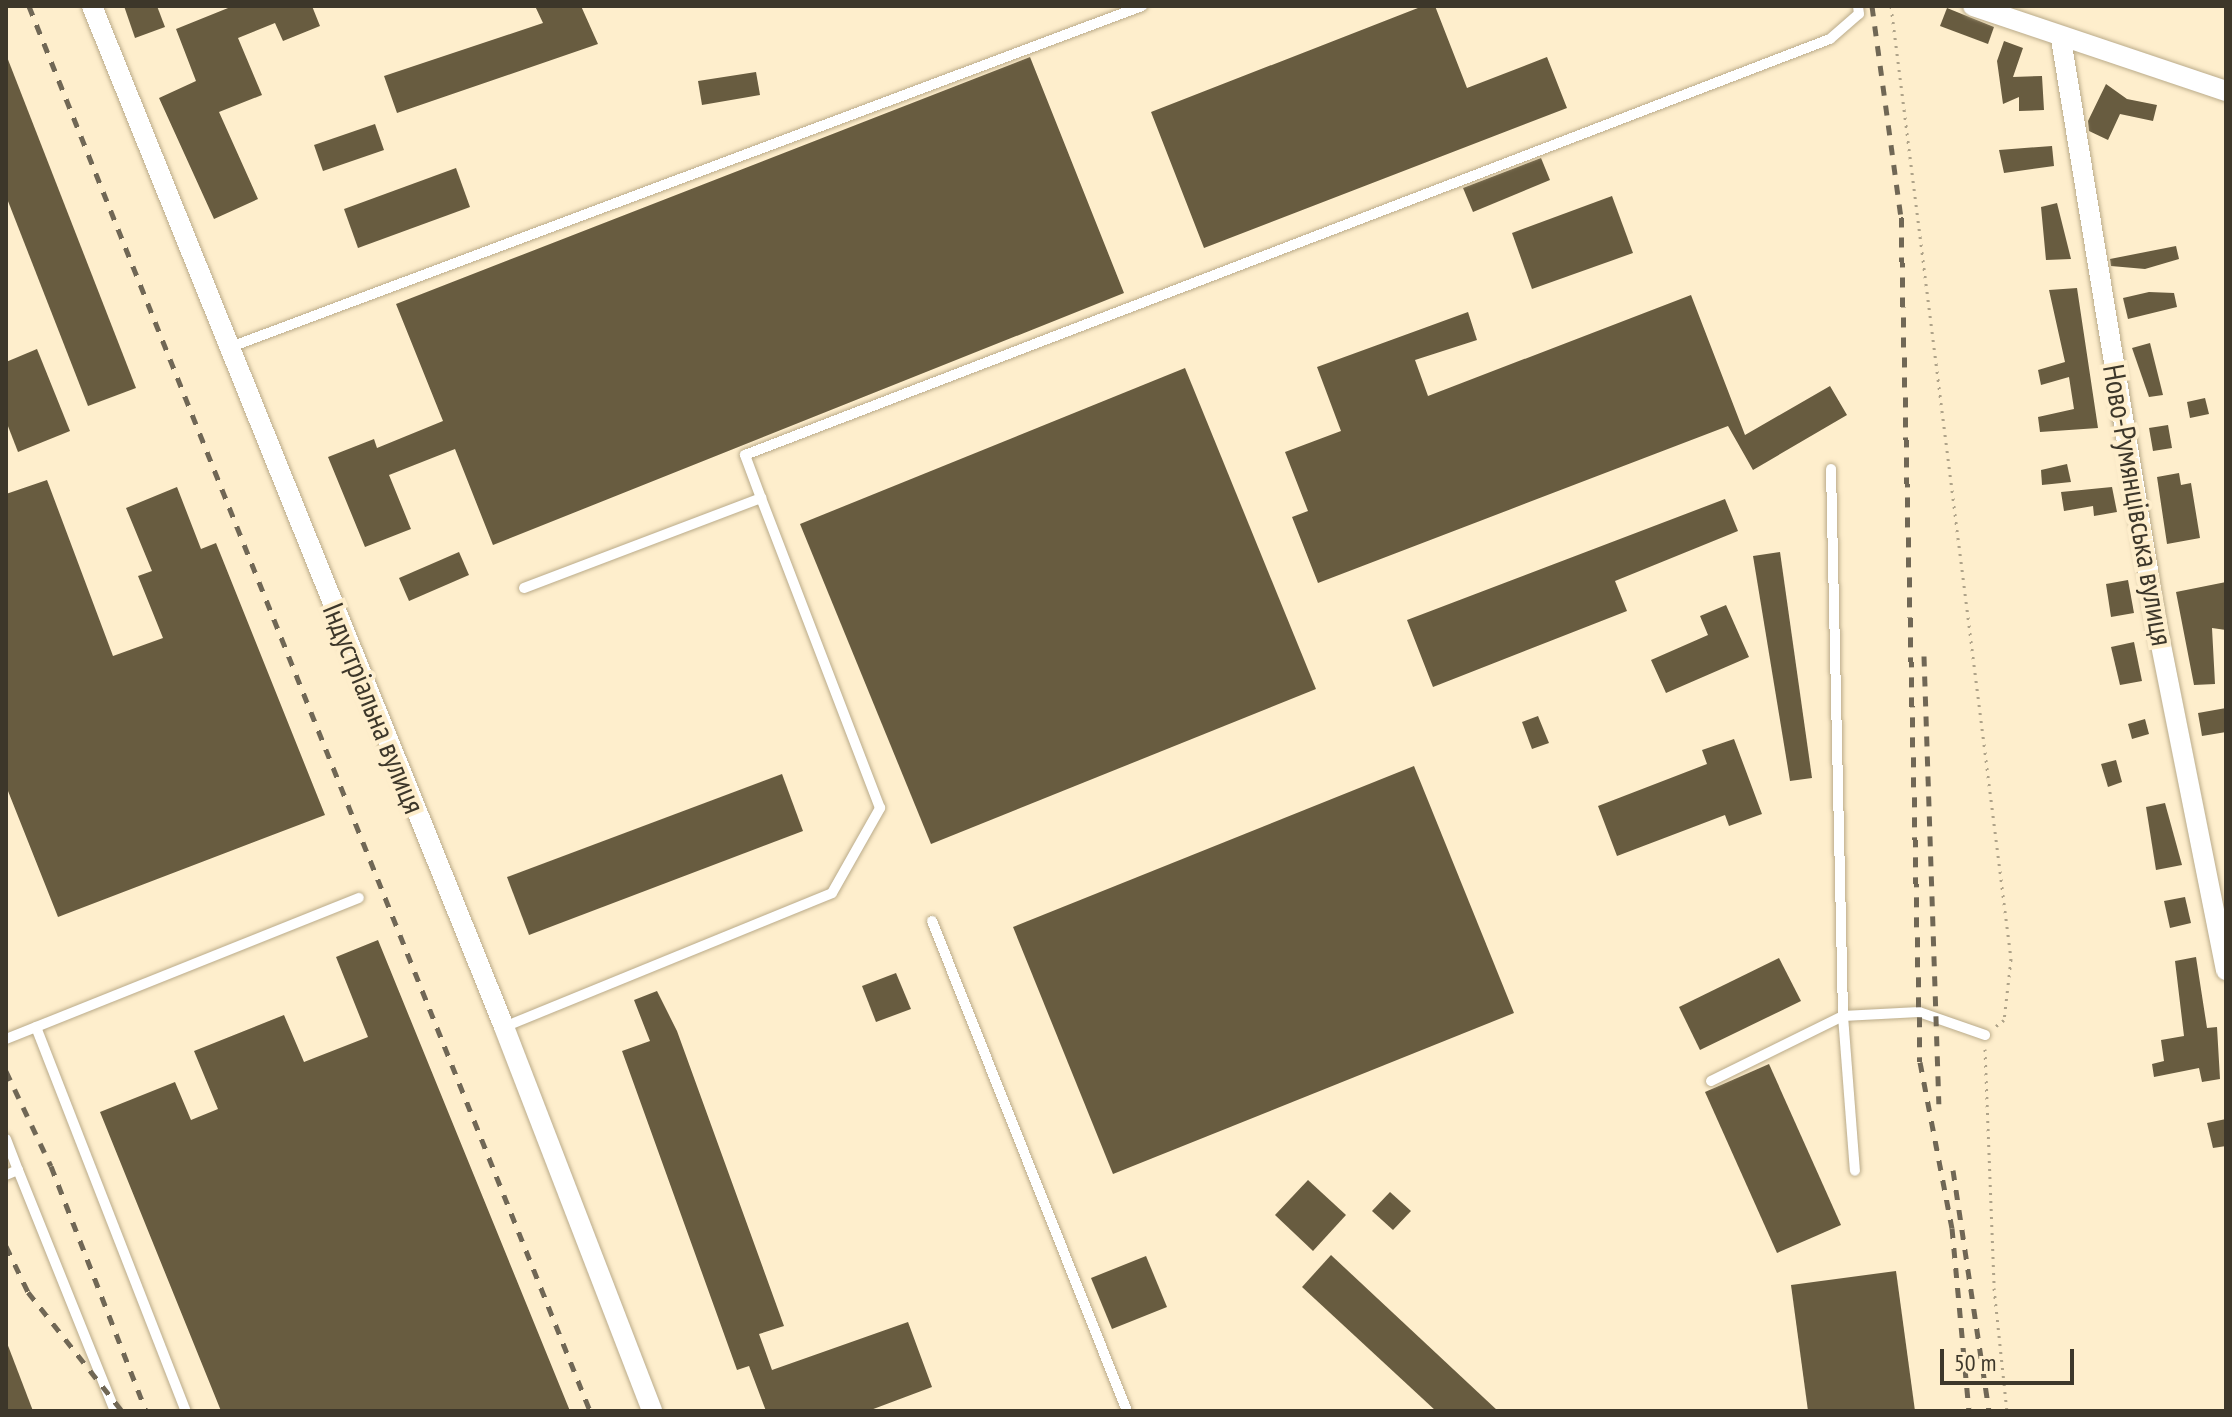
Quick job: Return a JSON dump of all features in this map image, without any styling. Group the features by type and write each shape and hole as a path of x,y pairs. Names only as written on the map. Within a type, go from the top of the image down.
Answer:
{"street":[{"name":"Індустріальна вулиця","path":"92,6 227,349 504,1027 652,1411"},
{"path":"1973,6 2061,39 2226,91"},
{"name":"Ново-Румянцівська вулиця","path":"2061,39 2157,625 2226,970"}],"lane":[{"path":"227,349 1142,6"},
{"path":"504,1027 832,893 880,808 745,455 1830,39 1859,14 1858,6"},
{"path":"1831,469 1843,1016 1855,1171"},
{"path":"524,588 761,498"},
{"path":"6,1039 359,898"},
{"path":"932,921 1127,1411"},
{"path":"1711,1081 1843,1016 1919,1012 1985,1035"},
{"path":"36,1027 186,1411"},
{"path":"6,1139 115,1411"},
{"path":"6,1175 18,1170"}],"path":[{"path":"1891,6 2011,959 2004,1020 1985,1035 1994,1288 2007,1411"}],"building":[{"path":"124,6 157,6 165,27 135,38"},
{"path":"233,6 312,6 320,26 283,41 275,23 238,38 262,95 219,112 258,199 214,219 159,98 196,81 176,29"},
{"path":"535,6 581,6 598,44 397,113 384,76 543,23"},
{"path":"1423,6 1435,6 1467,88 1547,57 1567,108 1204,248 1151,112"},
{"path":"1947,8 1994,27 1988,44 1940,26"},
{"path":"2004,41 2023,48 2013,77 2042,76 2044,110 2019,111 2019,97 2003,104 1997,61"},
{"path":"7,57 136,388 88,406 6,196"},
{"path":"1030,57 1124,293 493,545 455,449 389,475 411,529 365,547 328,457 374,439 377,448 443,421 396,304"},
{"path":"756,72 760,95 702,105 698,81"},
{"path":"2106,84 2127,99 2157,105 2153,121 2120,114 2108,140 2089,131 2088,121"},
{"path":"375,124 384,150 323,171 314,145"},
{"path":"2052,146 2054,166 2004,173 1999,150"},
{"path":"1541,158 1550,180 1473,212 1463,188"},
{"path":"456,168 470,207 358,248 344,209"},
{"path":"1612,196 1633,253 1532,289 1512,233"},
{"path":"2057,203 2071,259 2046,260 2041,207"},
{"path":"2176,246 2179,259 2145,269 2111,266 2110,259"},
{"path":"2077,288 2098,428 2040,432 2038,417 2074,409 2069,377 2041,385 2038,370 2065,362 2049,290"},
{"path":"2149,292 2174,293 2177,307 2128,319 2123,298"},
{"path":"1691,295 1745,435 1830,386 1847,415 1753,470 1728,426 1318,583 1292,517 1308,511 1285,452 1341,431 1317,367 1468,312 1477,340 1415,360 1428,396"},
{"path":"2150,343 2163,395 2149,397 2132,348"},
{"path":"37,349 70,431 18,452 6,421 6,362"},
{"path":"1185,368 1316,689 931,844 800,524"},
{"path":"2205,398 2209,414 2190,418 2187,402"},
{"path":"2168,425 2172,448 2153,451 2149,428"},
{"path":"2067,464 2071,482 2042,485 2041,470"},
{"path":"2179,473 2181,485 2191,483 2200,538 2167,544 2157,477"},
{"path":"47,480 113,656 163,638 138,576 152,571 126,508 177,487 201,549 216,543 325,815 58,917 6,786 6,494"},
{"path":"2112,487 2117,512 2094,516 2093,506 2064,511 2061,492"},
{"path":"1725,499 1738,531 1615,581 1627,611 1433,687 1407,620"},
{"path":"459,552 469,575 409,601 399,578"},
{"path":"1780,552 1812,778 1790,781 1753,556"},
{"path":"2128,580 2134,613 2111,617 2106,584"},
{"path":"2226,582 2226,630 2212,628 2215,684 2194,685 2176,592"},
{"path":"1726,605 1749,657 1666,693 1651,660 1708,635 1700,616"},
{"path":"2134,642 2142,681 2120,685 2111,647"},
{"path":"2226,708 2226,732 2202,736 2198,713"},
{"path":"1538,716 1549,743 1532,749 1522,722"},
{"path":"2145,719 2149,734 2132,739 2128,724"},
{"path":"1734,739 1762,814 1729,826 1725,815 1617,856 1598,806 1707,764 1702,750"},
{"path":"2116,760 2122,782 2108,787 2101,764"},
{"path":"1414,766 1514,1013 1113,1174 1013,927"},
{"path":"782,774 803,831 529,935 507,877"},
{"path":"2165,803 2182,865 2156,870 2146,807"},
{"path":"2185,897 2191,923 2170,928 2164,901"},
{"path":"378,940 570,1411 221,1411 100,1112 175,1082 191,1120 218,1109 194,1051 284,1015 304,1062 368,1037 336,957"},
{"path":"2196,957 2207,1028 2217,1027 2220,1079 2202,1082 2199,1068 2154,1077 2152,1064 2164,1061 2161,1040 2184,1036 2175,961"},
{"path":"1779,958 1801,1001 1700,1050 1679,1007"},
{"path":"896,973 911,1009 876,1022 862,986"},
{"path":"657,991 677,1031 784,1326 759,1334 772,1370 908,1322 932,1387 868,1411 766,1411 749,1366 737,1370 622,1051 650,1041 634,1000"},
{"path":"1769,1064 1841,1225 1777,1253 1705,1092"},
{"path":"2226,1119 2226,1146 2213,1148 2207,1123"},
{"path":"1308,1180 1346,1215 1313,1251 1275,1215"},
{"path":"1390,1192 1411,1211 1393,1230 1372,1211"},
{"path":"1331,1255 1498,1411 1436,1411 1302,1287"},
{"path":"1146,1256 1167,1307 1112,1329 1091,1278"},
{"path":"1896,1271 1915,1411 1808,1411 1791,1285"},
{"path":"7,1343 33,1411 6,1411"}],"railway":[{"path":"29,6 590,1411"},
{"path":"1872,6 1901,217 1920,1062 1952,1228 1969,1411"},
{"path":"1924,656 1939,1104"},
{"path":"6,1071 51,1166 146,1411"},
{"path":"1953,1170 1989,1411"},
{"path":"6,1246 28,1292 122,1411"}]}
